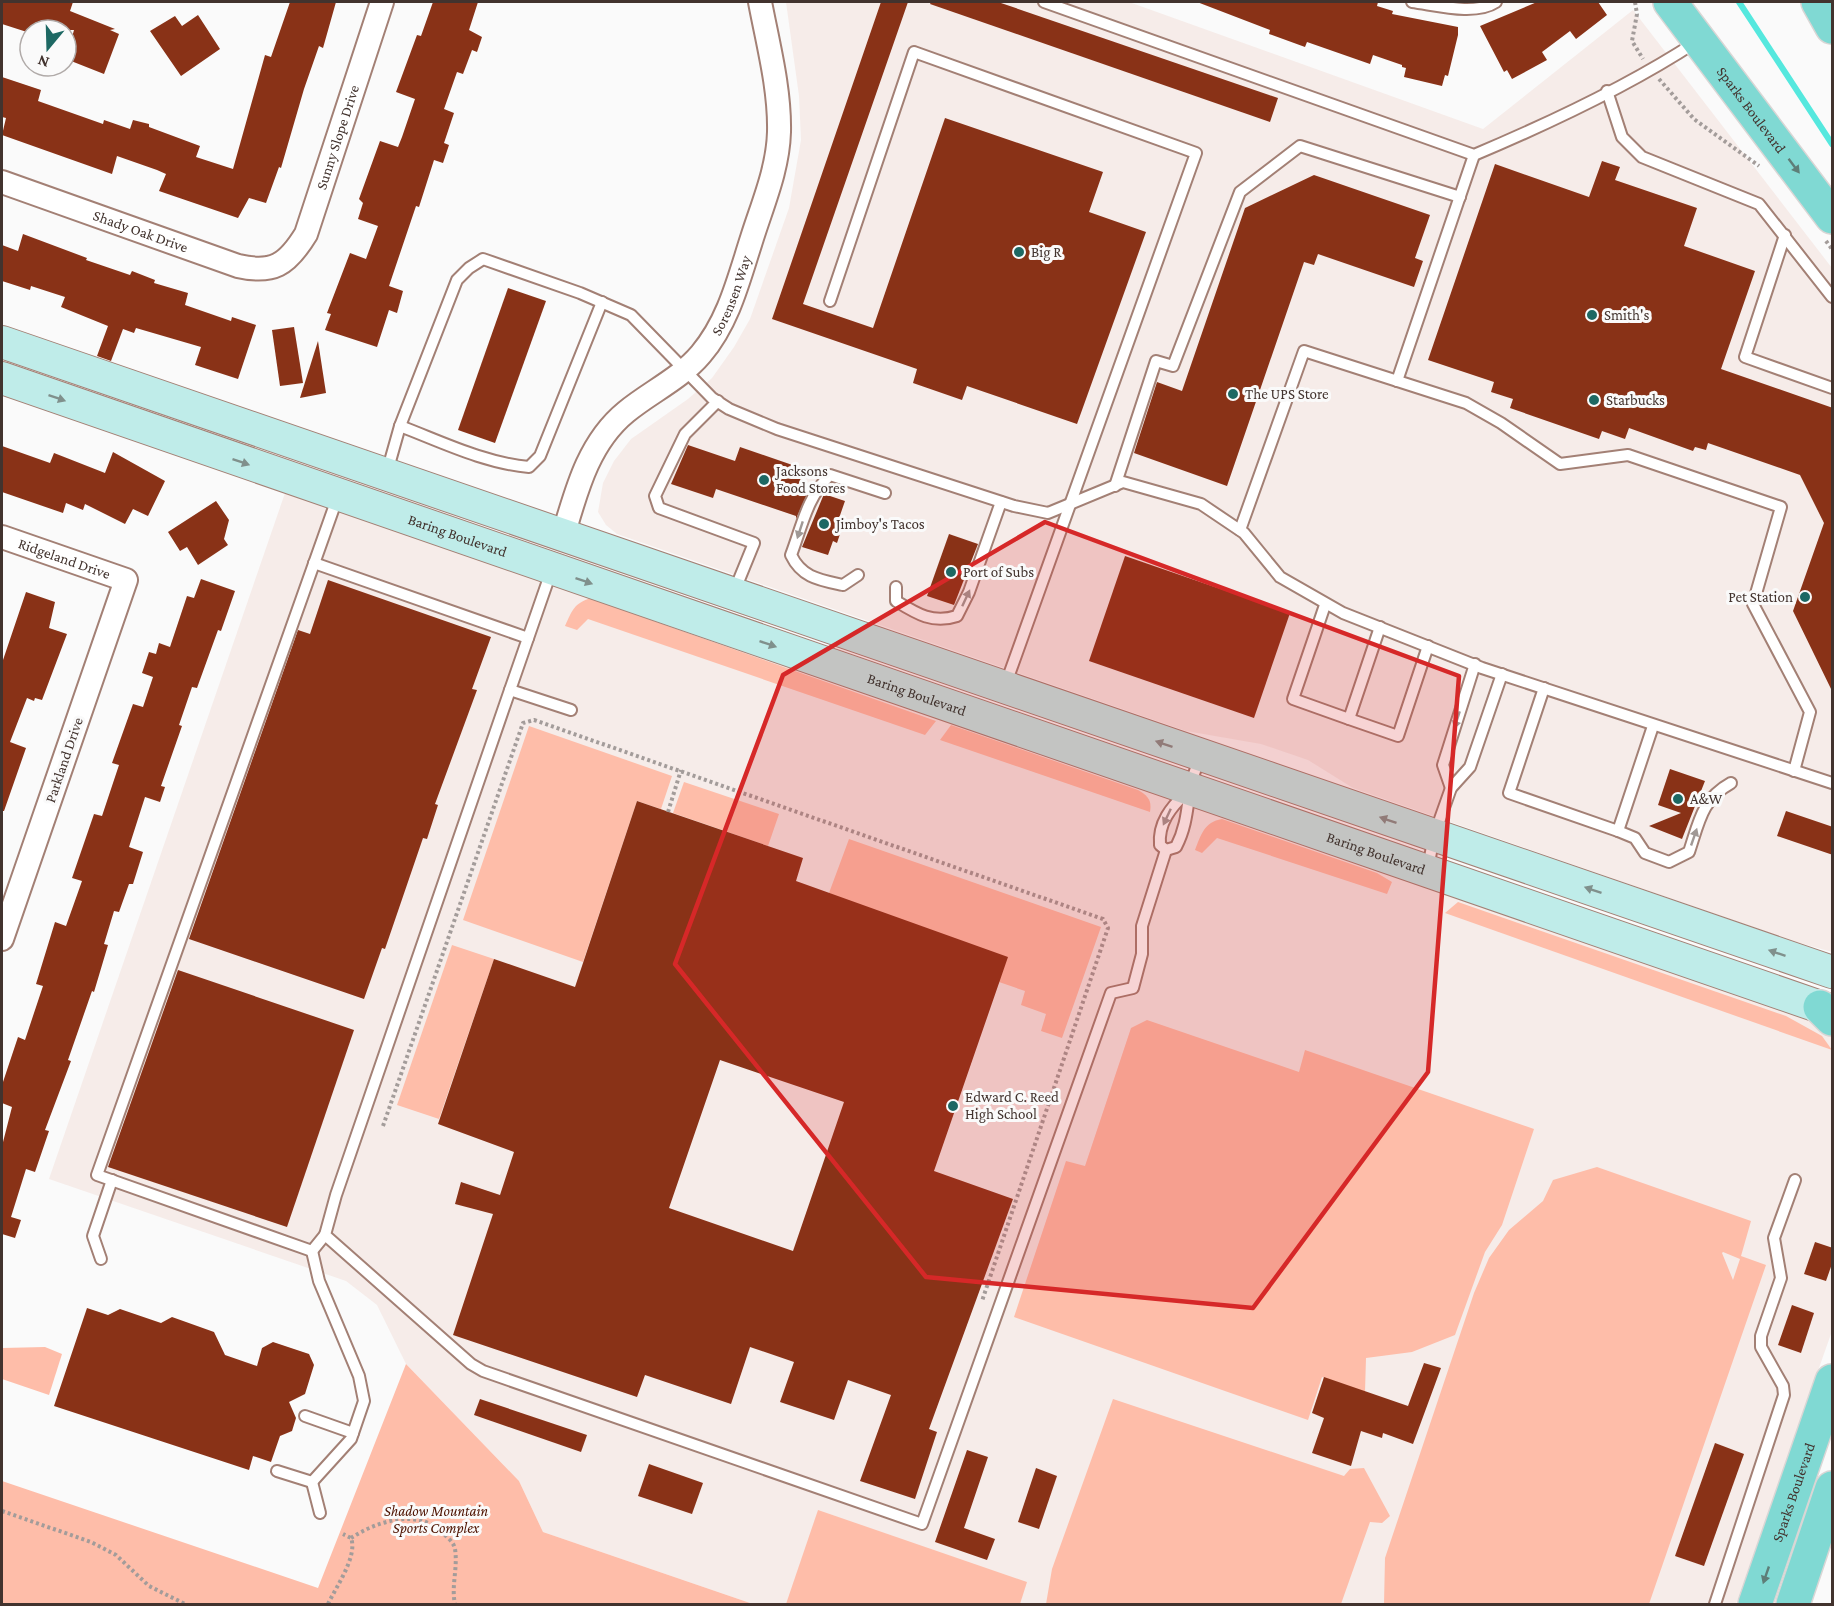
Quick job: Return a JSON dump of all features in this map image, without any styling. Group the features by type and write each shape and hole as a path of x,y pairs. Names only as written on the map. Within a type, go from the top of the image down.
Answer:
{"main road":[{"name":"Sparks Boulevard","path":"1670,2 1699,40 1826,225"},
{"path":"1818,2 1833,27"},
{"path":"2,342 1004,689 1833,972"},
{"name":"Baring Boulevard","path":"2,378 1428,871 1828,1012"},
{"path":"552,569 563,536"},
{"name":"Sparks Boulevard","path":"1755,1605 1833,1381"},
{"path":"1793,1605 1833,1488"}],"street":[{"name":"Sunny Slope Drive","path":"280,265 295,251 306,234 382,2"},
{"name":"Sorensen Way","path":"563,536 589,460 603,437 627,411 686,370 717,332 726,314 774,172 779,133 778,99 760,2"},
{"name":"Shady Oak Drive","path":"2,182 238,266 259,271 280,265"},
{"name":"Ridgeland Drive","path":"2,537 126,580"},
{"name":"Parkland Drive","path":"2,939 126,580"}],"lane":[{"path":"1044,2 1474,155 1528,132 1652,70 1699,40"},
{"path":"1412,2 1458,8 1489,7 1496,2"},
{"path":"830,301 914,52 1196,153 1004,689"},
{"path":"1607,92 1622,137 1642,157 1759,204 1833,297"},
{"path":"1115,486 1156,361 1173,366 1240,192 1300,146 1460,196"},
{"path":"1396,381 1474,155"},
{"path":"1785,235 1745,357 1833,388"},
{"path":"386,475 400,426 457,280 483,259 602,302 631,315 718,401 777,429 1001,502 1048,513 1123,482 1201,504 1239,530 1280,577 1326,605 1502,674 1653,726 1833,783"},
{"path":"400,426 467,452 511,465 529,467 540,456 602,302"},
{"path":"1239,530 1304,351 1466,403 1501,423 1560,465 1628,455 1781,507 1753,604 1810,712 1794,771"},
{"path":"718,401 686,434 655,496 659,508 754,543 733,595"},
{"path":"858,575 843,585 816,579 797,568 791,555 809,502 817,488 830,475 885,493"},
{"path":"312,1251 97,1175 339,496"},
{"path":"896,587 897,601 913,612 941,622 957,616 969,592 1001,502"},
{"path":"314,563 528,638"},
{"path":"312,1251 325,1235 336,1195 552,569"},
{"path":"1326,605 1293,699 1398,736 1428,646"},
{"path":"1349,719 1380,627"},
{"path":"1451,788 1443,765 1475,664"},
{"path":"1428,871 1434,836 1451,788 1470,767 1502,674"},
{"path":"1544,688 1509,793 1635,838 1645,853 1669,862 1689,852 1706,804 1715,792 1731,783"},
{"path":"510,690 571,711"},
{"path":"1618,831 1653,726"},
{"path":"1166,850 1176,847 1179,841 1200,756"},
{"path":"1166,850 1160,845 1159,837 1166,814 1190,790"},
{"path":"325,1235 471,1364 483,1371 922,1524 1111,993 1132,988 1142,954 1142,926 1166,850"},
{"path":"101,1259 93,1236 112,1180"},
{"path":"1715,1605 1784,1395 1783,1386 1761,1347 1761,1336 1781,1278 1774,1238 1795,1180"},
{"path":"312,1251 319,1281 364,1390 362,1414 353,1433 336,1459 312,1482"},
{"path":"305,1416 353,1433"},
{"path":"277,1471 312,1482"},
{"path":"312,1482 320,1513"}],"path":[{"path":"1635,2 1637,14 1632,42 1652,70 1694,119 1765,172"},
{"path":"1826,225 1833,249"},
{"path":"383,1126 523,723 534,720 1103,919 1108,928 982,1301"},
{"path":"668,812 681,770"},
{"path":"2,1511 91,1542 116,1555 149,1586 185,1605"},
{"path":"351,1538 369,1527 390,1520 416,1519 440,1529 455,1546 456,1565 452,1589 455,1605"},
{"path":"328,1605 350,1563 354,1546 351,1538 342,1534"}],"highlighted area":[{"path":"1045,522 1459,676 1428,1072 1253,1308 926,1277 675,964 783,675"}],"shaded area":[{"path":"786,2 1129,2 1483,129 1633,10 1832,268 1832,952 1793,941 1353,788 1308,760 1261,744 1186,731 617,534 606,525 598,512 603,483 614,461 631,439 688,399 712,378 734,347 750,319 789,208 801,140 799,96"},
{"name":"Edward C. Reed High School","path":"285,493 1813,1018 1832,1033 1832,1331 1736,1604 753,1604 543,1532 519,1481 406,1364 377,1305 346,1281 49,1179"}],"green space":[{"path":"591,598 936,721 925,735 588,619 577,630 565,626 577,605"},
{"path":"951,725 1138,790 1148,799 1150,812 940,740"},
{"path":"529,726 672,776 661,809 637,801 583,962 463,920"},
{"path":"684,782 779,814 768,846 673,813"},
{"path":"1222,819 1377,873 1392,882 1387,894 1217,838 1202,853 1195,850 1207,826"},
{"path":"849,839 1101,927 1062,1038 1041,1031 1046,1014 1021,1005 1025,991 999,982 829,893"},
{"path":"1458,902 1786,1016 1822,1036 1832,1050 1445,913"},
{"path":"452,945 494,959 439,1119 397,1105"},
{"path":"1147,1020 1299,1072 1305,1050 1534,1129 1502,1225 1485,1252 1455,1335 1412,1352 1366,1358 1365,1392 1322,1377 1308,1420 1014,1317 1066,1161 1085,1166 1131,1028"},
{"path":"1597,1167 1751,1221 1741,1256 1766,1265 1649,1604 1384,1604 1385,1558 1474,1293 1489,1258 1509,1230 1543,1201 1553,1180","holes":["1722,1253 1740,1259 1733,1280"]},
{"path":"45,1347 62,1354 49,1395 2,1379 2,1348"},
{"name":"Shadow Mountain Sports Complex","path":"406,1364 519,1481 543,1532 753,1604 2,1604 2,1481 318,1588"},
{"path":"1113,1399 1344,1476 1350,1469 1364,1468 1390,1516 1382,1523 1370,1522 1341,1604 1046,1604 1052,1569"},
{"path":"818,1510 1027,1582 1020,1604 786,1604"}],"building":[{"path":"2,2 73,2 70,11 115,29 110,30 119,34 104,74 78,64 78,18 18,18 18,29 2,24"},
{"path":"290,2 336,2 323,48 319,46 281,168 279,167 266,203 249,198 238,218 159,191 166,174 157,170 117,156 112,174 2,135 6,118 2,117 2,77 41,90 38,101 103,124 104,120 130,129 133,120 149,124 149,127 200,146 196,157 233,169 265,55 271,57"},
{"path":"433,2 478,2 469,30 482,37 477,52 472,50 463,74 457,72 444,109 454,113 444,143 449,145 443,163 434,160 419,207 416,206 389,286 403,291 397,313 389,310 377,347 325,330 331,314 327,313 350,253 366,259 378,226 358,219 363,203 359,199 380,141 398,147 402,137 415,99 396,92 417,35 421,36"},
{"name":"Big R","path":"881,2 908,2 803,304 873,328 945,118 1103,172 1089,212 1146,232 1077,424 967,386 962,400 913,383 917,369 772,319"},
{"path":"931,2 998,2 1278,98 1270,122 930,4"},
{"path":"1197,2 1378,2 1377,6 1393,11 1392,14 1458,27 1458,35 1448,76 1445,75 1442,86 1404,77 1406,68 1402,65 1373,55 1370,64 1307,42 1305,47 1269,34 1270,30"},
{"path":"1537,2 1598,2 1607,15 1576,39 1570,31 1542,52 1547,60 1512,79 1507,70 1504,72 1480,26"},
{"path":"198,15 220,49 181,76 150,31 175,16 182,26"},
{"name":"Smith's","path":"1602,161 1620,167 1615,180 1697,208 1684,246 1755,271 1721,369 1833,408 1833,693 1793,611 1824,523 1800,475 1708,443 1706,450 1695,447 1693,451 1629,428 1625,439 1602,431 1599,439 1510,408 1513,399 1491,392 1494,382 1428,360 1495,164 1589,197"},
{"path":"1314,175 1430,215 1415,258 1423,261 1414,287 1318,254 1314,265 1304,262 1227,486 1134,453 1157,382 1182,391 1245,208"},
{"path":"23,234 87,258 86,260 130,275 132,271 155,280 154,283 188,293 185,305 231,321 232,317 256,325 238,379 195,365 201,347 136,328 134,333 123,329 111,361 97,356 108,326 61,307 65,297 31,286 30,290 2,281 2,245 18,251"},
{"path":"508,288 546,301 495,443 458,430"},
{"path":"294,327 303,383 280,386 272,330"},
{"path":"318,341 326,393 300,398"},
{"path":"688,445 735,461 740,447 804,469 798,486 809,490 796,519 796,516 716,489 713,498 671,484"},
{"path":"2,446 50,463 54,453 105,473 113,452 165,481 148,516 133,509 125,524 85,504 83,510 66,503 63,513 2,492"},
{"name":"Jimboy's Tacos","path":"824,494 845,501 837,524 843,525 837,543 833,541 828,555 802,547"},
{"path":"216,501 229,520 224,539 228,545 198,565 187,547 180,551 168,532"},
{"name":"Port of Subs","path":"949,534 978,544 954,605 927,596"},
{"path":"1125,556 1290,613 1254,718 1089,661"},
{"path":"201,579 235,591 197,688 192,687 179,725 182,726 161,786 165,787 160,802 145,797 129,847 143,852 133,884 129,884 119,912 114,911 104,944 108,945 94,992 92,991 68,1060 71,1061 45,1130 49,1131 35,1172 26,1169 11,1217 21,1220 15,1238 2,1234 2,1146 12,1107 2,1103 2,1085 18,1037 25,1040 43,986 36,984 55,922 66,926 82,881 72,878 94,814 102,816 119,765 112,763 133,704 143,707 153,677 142,673 149,652 156,654 159,643 170,647 187,596 194,598"},
{"path":"328,580 491,637 472,689 477,690 435,804 438,805 427,839 423,838 385,949 382,948 364,999 189,939 298,630 310,634"},
{"path":"26,592 55,602 49,628 67,634 42,700 35,698 34,701 27,698 10,742 26,748 4,811 2,811 2,663"},
{"name":"A&W","path":"1670,769 1705,781 1682,839 1649,826 1681,813 1658,805"},
{"path":"637,801 803,858 796,881 1008,957 934,1171 1013,1199 929,1429 937,1432 915,1499 860,1481 891,1395 848,1380 834,1420 780,1402 794,1362 750,1347 731,1404 645,1375 637,1397 453,1335 493,1214 455,1204 461,1182 500,1195 514,1152 438,1124 494,959 575,987","holes":["720,1060 844,1102 793,1251 669,1208"]},
{"path":"1786,811 1833,827 1833,855 1777,836"},
{"path":"178,970 354,1030 287,1227 108,1167"},
{"path":"1815,1242 1833,1248 1833,1261 1826,1281 1804,1274"},
{"path":"1792,1305 1814,1313 1801,1353 1778,1345"},
{"path":"87,1308 108,1315 120,1309 161,1323 172,1317 214,1332 225,1355 257,1366 262,1348 273,1342 309,1354 314,1365 305,1394 289,1402 296,1418 292,1431 280,1436 271,1462 253,1456 249,1470 54,1406"},
{"path":"1424,1363 1441,1368 1413,1444 1383,1433 1382,1438 1361,1431 1351,1466 1312,1453 1324,1418 1312,1413 1324,1377 1408,1406"},
{"path":"480,1399 587,1435 581,1452 474,1415"},
{"path":"1715,1443 1744,1454 1704,1566 1675,1556"},
{"path":"967,1450 988,1457 964,1528 995,1539 987,1560 935,1542"},
{"path":"649,1464 703,1483 692,1514 638,1496"},
{"path":"1036,1468 1057,1476 1039,1529 1018,1522"}],"waterway":[{"path":"1739,2 1832,144"}],"place":[{"name":"Big R","path":"1019,252"},
{"name":"Smith's","path":"1592,315"},
{"name":"The UPS Store","path":"1233,394"},
{"name":"Starbucks","path":"1594,400"},
{"name":"Jacksons Food Stores","path":"764,480"},
{"name":"Jimboy's Tacos","path":"824,524"},
{"name":"Port of Subs","path":"951,572"},
{"name":"Pet Station","path":"1805,597"},
{"name":"A&W","path":"1678,799"},
{"name":"Edward C. Reed High School","path":"953,1106"}]}
